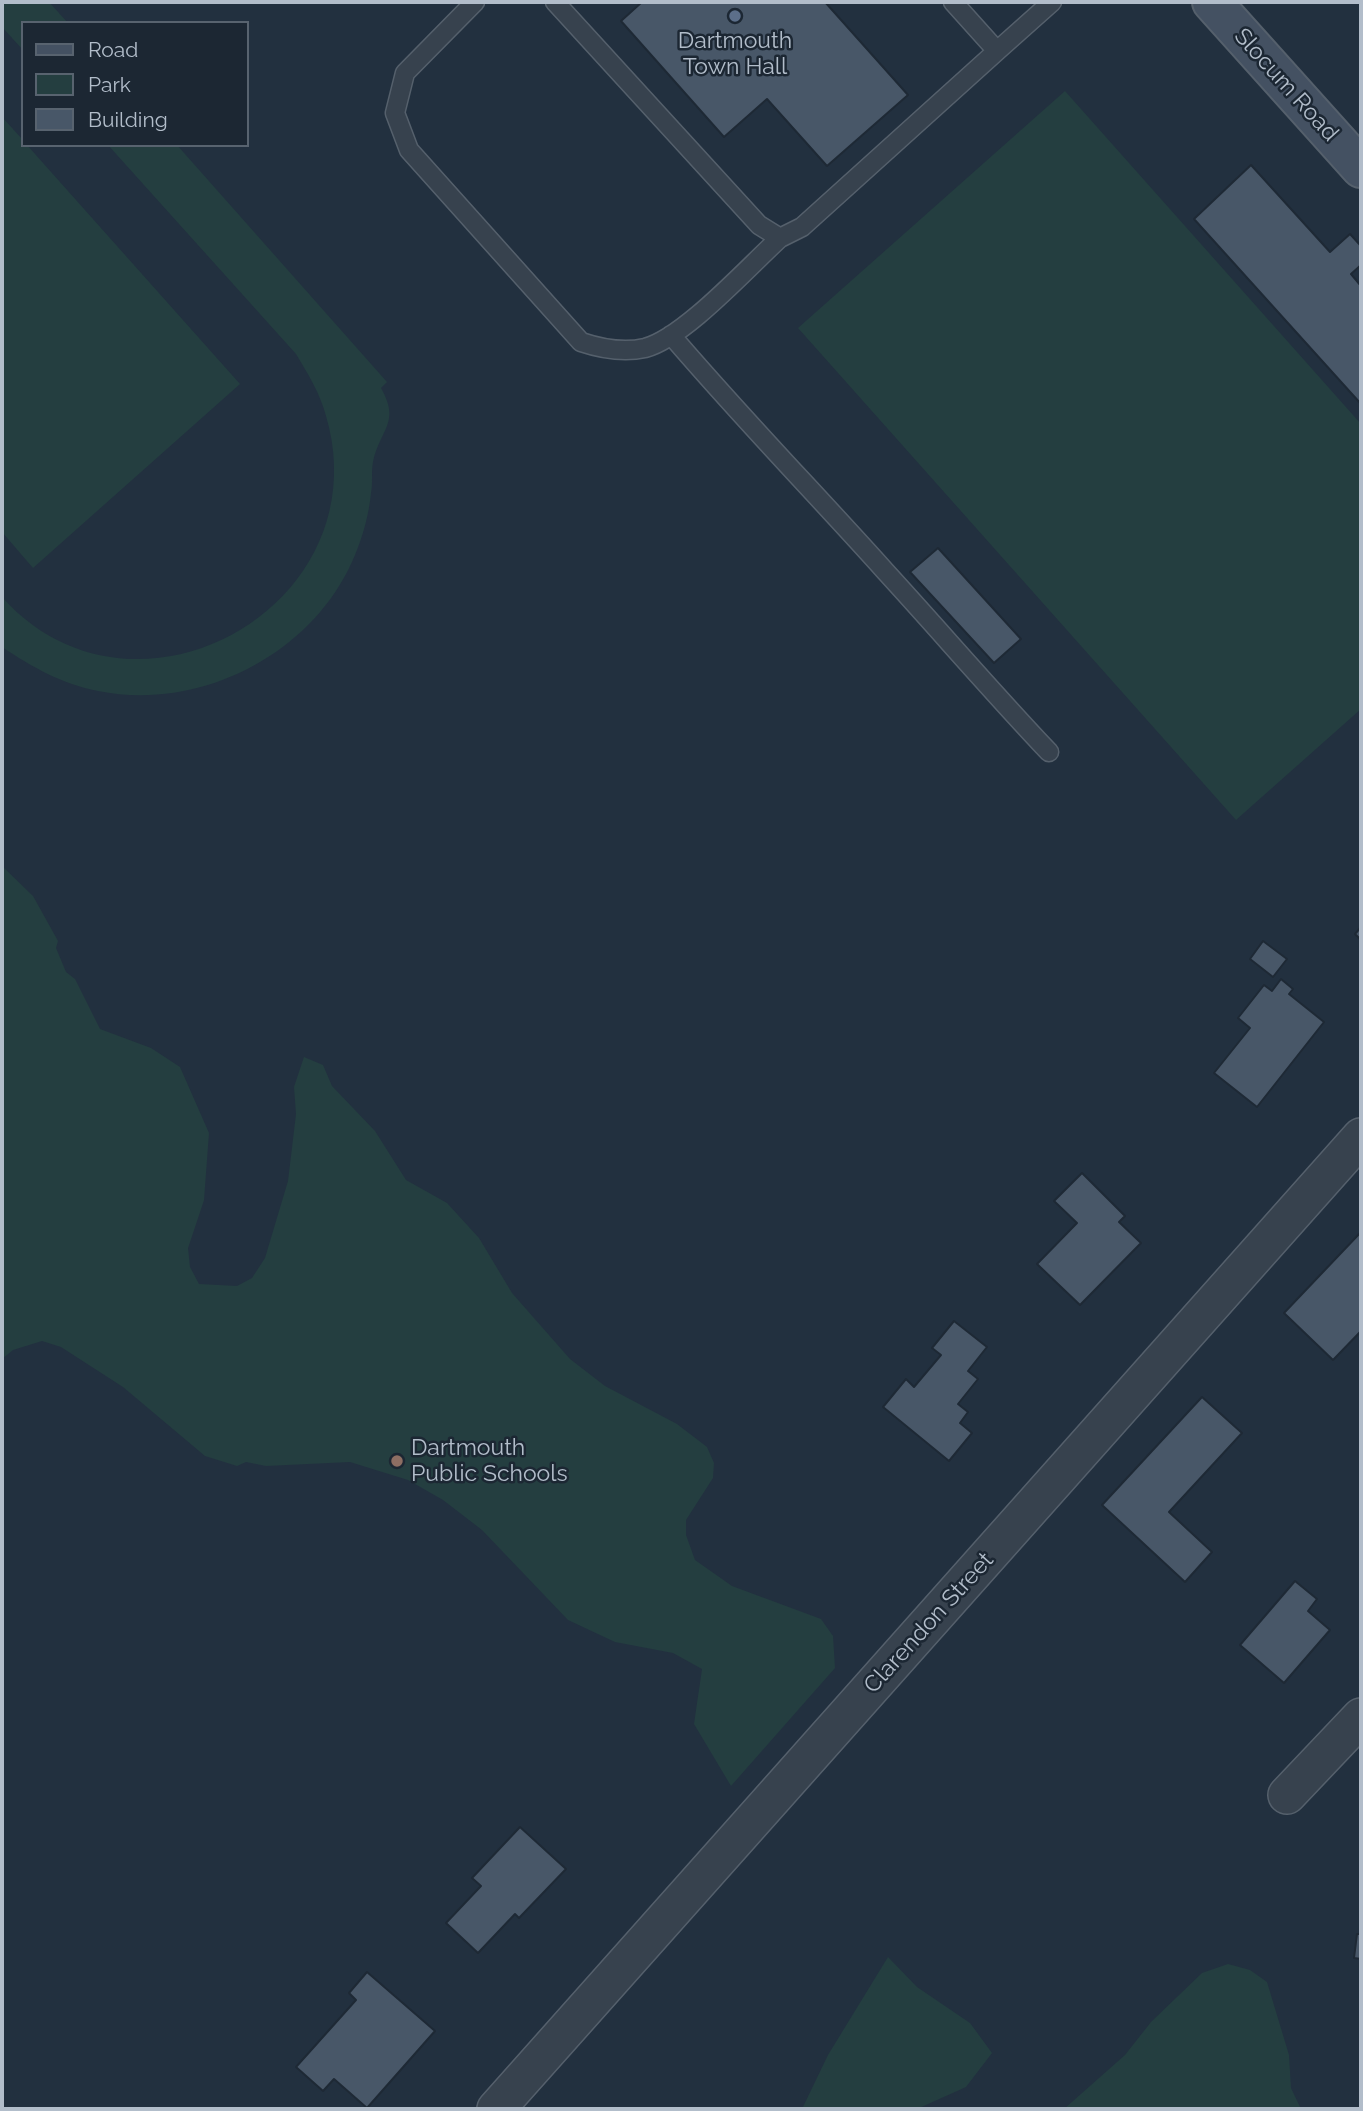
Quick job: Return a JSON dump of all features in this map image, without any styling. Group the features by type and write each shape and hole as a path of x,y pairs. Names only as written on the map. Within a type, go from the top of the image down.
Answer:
{"main road":[{"name":"Slocum Road","path":"1212,2 1361,168"}],"street":[{"name":"Clarendon Street","path":"496,2109 1361,1137"},
{"path":"1287,1796 1361,1717"}],"lane":[{"path":"475,2 405,73 395,113 409,150 581,342 608,350 646,348 671,335 780,238 802,227 1052,2"},
{"path":"555,2 759,225 780,238"},
{"path":"953,2 998,51"},
{"path":"671,335 735,410 886,571 971,670 1049,752"}],"green space":[{"path":"2,2 49,2 66,21 21,21 21,48 2,27"},
{"path":"1065,91 1361,424 1361,709 1236,820 798,328"},
{"path":"2,117 21,138 21,147 29,147 240,384 33,568 2,532"},
{"path":"110,147 179,147 387,382 381,388 387,400 389,418 373,462 372,489 363,533 337,590 312,621 283,647 250,668 214,683 176,692 137,695 98,691 72,684 36,668 2,647 2,597 56,640 116,658 177,655 234,633 283,596 318,545 334,484 326,416 317,392 296,354"},
{"path":"2,866 33,896 58,941 56,948 66,972 75,979 100,1029 151,1048 180,1067 209,1133 204,1200 188,1248 190,1267 199,1284 237,1286 252,1278 265,1258 288,1181 296,1114 294,1087 304,1057 323,1065 332,1086 375,1131 406,1180 447,1203 479,1238 512,1293 570,1359 605,1386 677,1424 707,1447 714,1463 713,1478 686,1520 686,1535 695,1560 732,1586 821,1619 833,1636 835,1668 731,1786 694,1724 702,1669 673,1653 615,1642 568,1620 482,1530 443,1500 408,1480 350,1462 266,1466 246,1462 237,1466 205,1456 123,1387 61,1347 42,1341 13,1350 2,1359"},
{"path":"888,1957 917,1987 970,2023 992,2053 966,2087 917,2109 802,2109 828,2055"},
{"path":"1228,1964 1250,1970 1267,1982 1289,2055 1291,2088 1301,2109 1064,2109 1125,2055 1151,2022 1202,1973"}],"building":[{"path":"642,2 825,2 908,95 827,166 767,99 724,137 621,21"},
{"path":"1251,165 1330,252 1350,234 1361,246 1361,265 1351,274 1361,286 1361,404 1194,219"},
{"path":"938,548 1021,639 994,663 910,572"},
{"path":"1361,927 1361,940 1355,934"},
{"path":"1263,941 1287,959 1273,977 1250,959"},
{"path":"1281,979 1293,989 1289,994 1324,1022 1257,1107 1214,1073 1250,1028 1238,1018 1264,985 1272,991"},
{"path":"1082,1173 1125,1216 1119,1222 1141,1243 1080,1305 1037,1264 1077,1223 1054,1201"},
{"path":"1361,1232 1361,1331 1333,1360 1284,1313"},
{"path":"954,1321 987,1347 968,1371 978,1379 958,1404 968,1412 960,1423 972,1433 949,1461 883,1407 906,1379 914,1387 941,1355 932,1348"},
{"path":"1202,1397 1242,1433 1169,1512 1212,1552 1185,1582 1102,1505"},
{"path":"1295,1581 1317,1599 1308,1611 1330,1630 1284,1683 1240,1645"},
{"path":"520,1827 566,1869 519,1918 515,1914 478,1953 446,1923 481,1886 472,1878"},
{"path":"1357,1934 1361,1934 1361,1959 1354,1958"},
{"path":"367,1972 435,2031 367,2108 334,2079 323,2091 296,2067 356,2000 349,1993"}],"place":[{"name":"Dartmouth Town Hall","path":"735,16"},
{"name":"Dartmouth Public Schools","path":"397,1461"}]}
